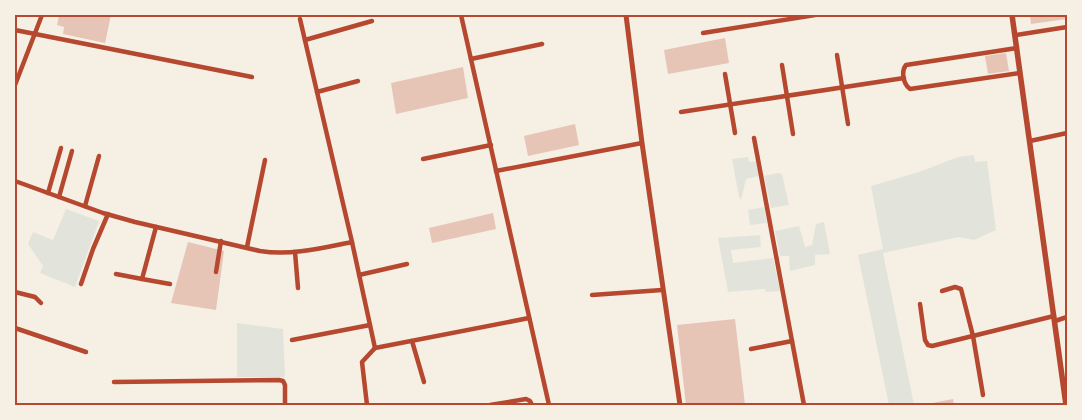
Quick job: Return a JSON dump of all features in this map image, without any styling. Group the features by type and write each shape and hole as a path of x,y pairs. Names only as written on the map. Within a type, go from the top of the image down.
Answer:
{"main road":[{"path":"1012,15 1066,405"}],"street":[{"path":"15,85 42,15"},
{"path":"462,15 549,405"},
{"path":"626,15 662,290 680,405"},
{"path":"703,33 815,15"},
{"path":"300,19 360,275 375,348"},
{"path":"305,40 372,21"},
{"path":"1016,35 1067,27"},
{"path":"15,30 252,77"},
{"path":"471,58 542,44"},
{"path":"1017,48 906,65 903,71 904,78 910,88 1020,73"},
{"path":"837,55 848,124"},
{"path":"782,65 793,134"},
{"path":"725,74 734,134"},
{"path":"681,112 904,78"},
{"path":"317,92 358,81"},
{"path":"1030,141 1067,133"},
{"path":"754,138 804,405"},
{"path":"496,171 642,143"},
{"path":"423,159 491,145"},
{"path":"48,192 61,148"},
{"path":"59,197 72,151"},
{"path":"85,206 99,156"},
{"path":"247,247 265,160"},
{"path":"15,181 108,214 156,227 278,254 352,242"},
{"path":"81,284 108,214"},
{"path":"142,279 156,227"},
{"path":"216,272 221,241"},
{"path":"295,252 298,288"},
{"path":"360,275 407,264"},
{"path":"116,274 170,284"},
{"path":"942,291 955,287 960,290 973,336 983,395"},
{"path":"592,295 662,290"},
{"path":"15,292 35,297 41,303"},
{"path":"920,304 925,340 928,345 932,346 1067,317"},
{"path":"367,405 362,362 375,348 530,318"},
{"path":"292,340 370,325"},
{"path":"15,328 86,352"},
{"path":"412,341 424,382"},
{"path":"751,349 792,341"},
{"path":"114,382 279,380 283,381 285,385 285,405"},
{"path":"490,405 526,399 532,405"}],"shaded area":[{"path":"974,155 975,162 987,161 996,230 974,240 959,237 883,253 914,405 889,405 858,255 883,249 871,186 919,172 958,157"},
{"path":"748,157 749,162 756,161 759,176 746,179 741,200 732,159"},
{"path":"782,174 789,205 771,208 764,176"},
{"path":"764,207 767,223 750,225 748,210"},
{"path":"66,209 99,221 75,287 40,273 43,266 28,244 33,232 53,240"},
{"path":"824,222 830,254 815,255 815,265 790,271 789,256 780,256 775,231 799,226 805,247 812,245 816,224"},
{"path":"760,235 761,247 731,250 733,263 773,258 780,291 766,292 765,289 728,292 718,238"},
{"path":"237,323 283,329 285,377 237,377"}],"building":[{"path":"59,15 111,15 105,43 63,34 64,27 57,25"},
{"path":"1030,15 1067,15 1067,19 1031,24"},
{"path":"725,38 729,63 668,74 664,50"},
{"path":"1006,53 1009,71 988,74 985,56"},
{"path":"463,67 468,98 396,114 391,83"},
{"path":"575,124 579,145 528,156 524,136"},
{"path":"493,213 496,229 432,243 429,228"},
{"path":"188,242 224,251 216,310 171,303"},
{"path":"735,319 745,405 686,405 677,325"},
{"path":"953,399 954,405 927,405 927,404"}]}
